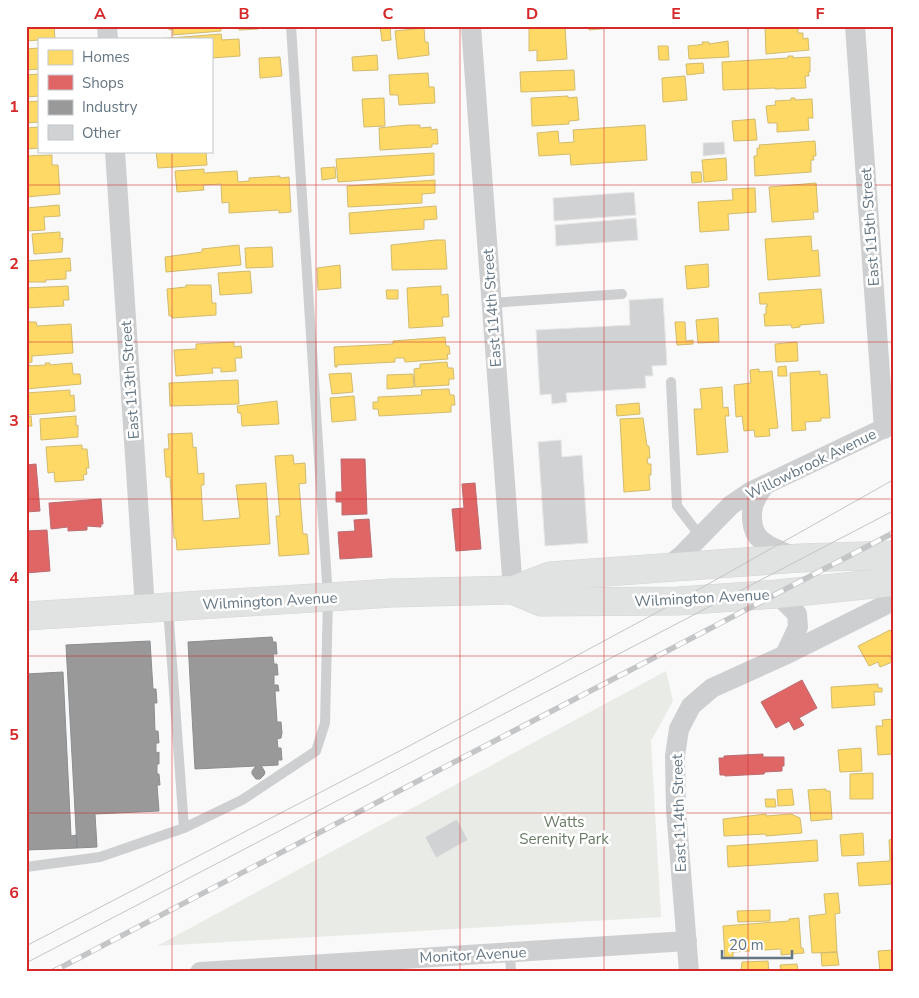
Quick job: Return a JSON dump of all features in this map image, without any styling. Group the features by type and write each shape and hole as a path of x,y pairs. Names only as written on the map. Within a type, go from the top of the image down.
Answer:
{"main road":[{"name":"Wilmington Avenue","path":"26,616 392,593 513,590 550,576 802,558 893,555"},
{"path":"541,602 553,590 635,585 649,582 665,568"},
{"name":"Wilmington Avenue","path":"513,590 541,602 678,601 776,594 893,582"}],"street":[{"name":"East 114th Street","path":"471,26 513,590"},
{"name":"East 115th Street","path":"855,26 888,426"},
{"name":"East 113th Street","path":"115,152 156,608"},
{"name":"Willowbrook Avenue","path":"665,568 681,556 731,505 750,492 888,426"},
{"path":"765,485 755,499 752,516 755,531 760,540 778,551 802,558"},
{"path":"776,594 797,614 798,627 786,655"},
{"name":"East 114th Street","path":"689,972 676,809 675,756 679,728 691,706 712,688 786,655 893,601"},
{"name":"Monitor Avenue","path":"200,972 510,962 687,941"}],"lane":[{"path":"26,867 100,856 184,828 242,800 316,751 325,723 328,598 291,26"},
{"path":"492,303 622,294"},
{"path":"671,382 677,506 700,536"},
{"path":"156,608 184,828"}],"green space":[{"name":"Watts Serenity Park","path":"666,671 673,701 651,741 661,917 157,946"}],"building: Homes":[{"path":"26,26 54,26 55,38 38,38 38,40 26,41"},
{"path":"169,26 221,26 221,31 173,35 173,29 169,30"},
{"path":"239,26 258,26 258,29 239,30"},
{"path":"380,26 390,26 391,40 382,41"},
{"path":"529,26 565,26 567,59 537,61 537,50 529,51"},
{"path":"589,26 611,26 611,28 589,30"},
{"path":"765,26 798,26 798,33 803,33 803,39 808,38 809,50 766,54"},
{"path":"424,28 425,42 428,42 429,55 398,59 395,31"},
{"path":"221,34 222,40 239,39 240,56 212,58 212,38 170,38"},
{"path":"728,41 729,57 689,59 688,46 703,44 702,42 709,42 709,44"},
{"path":"658,46 668,46 669,60 659,60"},
{"path":"38,48 38,69 26,70 26,49"},
{"path":"377,55 378,70 353,71 352,57"},
{"path":"788,56 793,56 793,58 810,57 809,76 805,76 806,88 723,90 722,62 788,58"},
{"path":"280,57 282,76 260,78 259,58"},
{"path":"703,63 704,73 687,75 686,64"},
{"path":"574,70 575,90 521,92 520,72"},
{"path":"428,73 429,87 434,87 435,103 399,105 398,95 390,95 389,75"},
{"path":"38,74 38,96 26,97 26,75"},
{"path":"685,76 687,100 663,102 662,78"},
{"path":"568,96 568,98 577,97 579,120 569,121 569,124 532,126 531,98"},
{"path":"384,98 385,126 364,127 362,99"},
{"path":"791,98 795,98 795,100 812,99 813,118 808,118 809,130 777,132 777,123 768,123 766,106 776,105 775,101 791,100"},
{"path":"38,101 38,122 26,123 26,102"},
{"path":"755,119 757,140 734,141 732,121"},
{"path":"420,125 420,128 431,127 431,130 437,129 438,144 432,144 432,147 380,150 379,128"},
{"path":"645,125 647,160 571,165 570,154 539,156 537,133 558,131 559,143 574,142 573,130"},
{"path":"38,127 38,148 26,149 26,128"},
{"path":"815,141 816,156 813,156 814,160 811,160 811,172 755,176 754,156 757,156 757,148 760,148 759,145"},
{"path":"156,152 206,152 207,165 158,168"},
{"path":"434,153 434,175 338,182 336,159"},
{"path":"52,155 52,165 58,165 60,194 26,197 26,156"},
{"path":"726,158 727,180 704,182 702,160"},
{"path":"335,167 336,178 322,180 321,168"},
{"path":"204,169 204,173 237,171 238,182 249,181 249,178 289,177 291,212 279,213 279,210 229,213 229,202 222,203 221,184 203,185 204,190 177,192 175,171"},
{"path":"691,172 701,172 702,182 692,183"},
{"path":"435,180 435,193 422,194 422,203 348,207 347,186"},
{"path":"816,183 818,212 813,212 814,219 772,222 769,187"},
{"path":"755,188 756,212 728,214 729,230 700,232 698,202 733,200 732,189"},
{"path":"59,205 60,216 44,217 45,230 26,231 26,208"},
{"path":"436,206 437,219 424,220 424,229 350,234 349,213"},
{"path":"60,232 60,239 63,238 62,252 34,254 32,234"},
{"path":"811,236 812,251 818,250 820,276 768,280 765,239"},
{"path":"445,240 447,269 392,270 391,245"},
{"path":"239,245 241,265 166,272 165,257 202,252 202,249"},
{"path":"272,247 273,267 246,268 245,248"},
{"path":"70,258 71,271 66,271 66,279 26,282 26,261"},
{"path":"708,264 709,287 687,289 685,266"},
{"path":"340,265 341,288 318,290 317,268"},
{"path":"250,271 252,293 220,295 218,273"},
{"path":"186,285 211,285 212,303 216,303 216,315 172,318 172,316 169,316 167,289 186,287"},
{"path":"68,286 69,300 63,300 64,306 26,308 26,288"},
{"path":"441,286 441,295 448,294 449,317 442,317 443,326 409,328 407,288"},
{"path":"821,289 824,323 800,325 800,327 792,328 791,325 765,326 764,314 766,314 766,306 768,306 767,304 760,304 759,293"},
{"path":"386,290 398,290 398,299 387,299"},
{"path":"718,318 719,342 698,343 696,320"},
{"path":"26,322 36,322 37,326 71,324 73,353 32,356 32,362 26,363"},
{"path":"675,322 685,322 686,341 693,340 693,344 677,345"},
{"path":"445,337 446,346 449,346 450,354 447,354 448,359 405,362 404,358 395,358 395,362 337,365 335,367 334,347 393,344 393,341"},
{"path":"234,342 234,347 241,346 242,358 235,358 236,371 221,372 221,368 212,368 213,373 176,376 174,350 196,349 196,344"},
{"path":"797,342 798,361 776,362 775,344"},
{"path":"447,362 448,368 453,368 454,379 449,379 449,385 415,387 414,369 420,368 420,364"},
{"path":"45,363 50,363 50,365 72,363 73,374 80,374 81,384 26,389 26,365 46,365"},
{"path":"786,366 787,376 778,376 778,367"},
{"path":"759,369 759,372 772,371 778,428 769,429 770,436 755,437 754,430 744,431 742,416 736,417 734,385 751,383 750,370"},
{"path":"820,371 820,375 827,374 830,418 821,418 821,421 805,422 806,430 792,431 790,373"},
{"path":"351,373 353,392 332,394 329,374"},
{"path":"413,374 414,387 387,389 387,375"},
{"path":"238,380 239,404 170,406 169,383"},
{"path":"722,387 723,408 728,407 729,416 725,416 728,452 697,455 694,409 702,409 700,389"},
{"path":"449,389 450,395 454,395 455,405 451,405 451,412 379,416 378,409 373,409 373,402 378,402 378,397 422,395 421,390"},
{"path":"70,390 70,396 74,395 75,411 26,415 26,393"},
{"path":"354,396 356,420 332,422 330,398"},
{"path":"277,401 279,424 242,426 241,413 238,413 237,406"},
{"path":"639,403 640,414 617,416 616,405"},
{"path":"31,416 32,426 26,426 26,417"},
{"path":"76,416 78,437 41,440 40,419"},
{"path":"643,418 647,446 649,446 650,458 647,458 648,464 651,464 651,475 649,475 650,490 624,492 620,419"},
{"path":"192,433 193,448 196,447 198,474 204,473 204,485 201,485 203,521 240,518 236,485 266,483 270,544 177,550 176,538 174,538 170,477 166,477 164,449 169,449 168,434"},
{"path":"82,445 82,449 87,449 89,468 86,468 87,474 83,475 84,480 55,482 54,472 48,473 46,447"},
{"path":"293,455 294,464 305,463 306,483 299,484 303,534 307,534 309,554 279,556 276,516 280,516 275,456"},
{"path":"890,630 893,636 893,655 890,657 892,662 880,667 878,662 869,666 858,646"},
{"path":"878,684 878,688 882,688 882,692 874,692 875,705 832,708 831,687"},
{"path":"893,719 893,754 878,755 876,726 883,726 882,720"},
{"path":"861,748 862,771 840,772 838,750"},
{"path":"873,773 873,799 850,799 850,774"},
{"path":"792,789 794,805 778,806 777,790"},
{"path":"826,789 826,791 830,791 832,819 811,821 808,790"},
{"path":"765,799 775,799 776,807 766,807"},
{"path":"766,814 766,816 791,814 800,818 802,833 766,836 766,834 724,836 723,819"},
{"path":"863,833 864,855 842,856 840,835"},
{"path":"893,839 893,884 859,886 857,863 890,861 889,840"},
{"path":"817,840 818,861 728,867 727,846"},
{"path":"838,893 840,913 835,914 837,952 812,953 809,916 826,914 824,894"},
{"path":"770,910 770,921 738,922 737,911"},
{"path":"799,918 801,948 803,948 804,953 781,955 781,949 733,952 733,958 725,958 723,926 789,921 789,919"},
{"path":"893,950 893,971 880,972 878,951"},
{"path":"837,952 839,965 822,966 821,953"},
{"path":"768,961 769,972 741,972 742,962"},
{"path":"797,964 798,972 781,972 780,965"}],"building: Shops":[{"path":"341,459 365,459 367,514 342,515 342,502 336,502 336,492 342,492"},
{"path":"36,464 40,511 26,512 26,465"},
{"path":"475,483 481,549 456,551 452,509 464,508 462,484"},
{"path":"101,499 103,524 101,524 101,527 87,526 87,530 68,531 68,527 51,529 49,503"},
{"path":"369,519 372,557 340,559 338,532 355,531 354,520"},
{"path":"47,530 50,571 26,573 26,531"},
{"path":"802,680 817,708 799,718 804,725 794,730 789,721 776,728 761,702"},
{"path":"763,754 763,757 784,757 782,771 765,772 764,774 720,775 719,758 724,758 724,756"}],"building: Industry":[{"path":"272,637 273,642 276,642 277,654 273,654 274,664 277,664 278,675 274,675 274,685 278,685 279,691 275,691 277,722 281,722 282,733 281,738 277,739 278,748 281,748 282,760 278,760 278,765 260,766 265,772 260,779 256,779 252,774 256,766 195,769 188,642"},
{"path":"150,641 153,689 156,689 157,703 154,703 155,731 158,731 159,743 156,743 156,753 159,752 157,774 159,774 160,785 157,785 159,811 95,814 97,847 77,848 66,645"},
{"path":"63,672 71,836 76,835 77,848 27,850 26,674"}],"building: Other":[{"path":"724,142 725,154 703,156 703,143"},
{"path":"634,192 636,215 554,221 553,198"},
{"path":"636,218 638,240 556,246 555,225"},
{"path":"663,298 667,365 652,366 653,376 645,376 646,388 566,393 567,402 552,404 551,394 540,395 536,330 630,325 629,300"},
{"path":"561,440 562,457 582,455 588,543 545,546 538,442"},
{"path":"457,819 468,840 436,858 425,837"}],"tram line":[{"path":"26,946 411,745 678,601 893,480"},
{"path":"26,963 893,511"}],"railway":[{"path":"52,972 893,533"}]}
